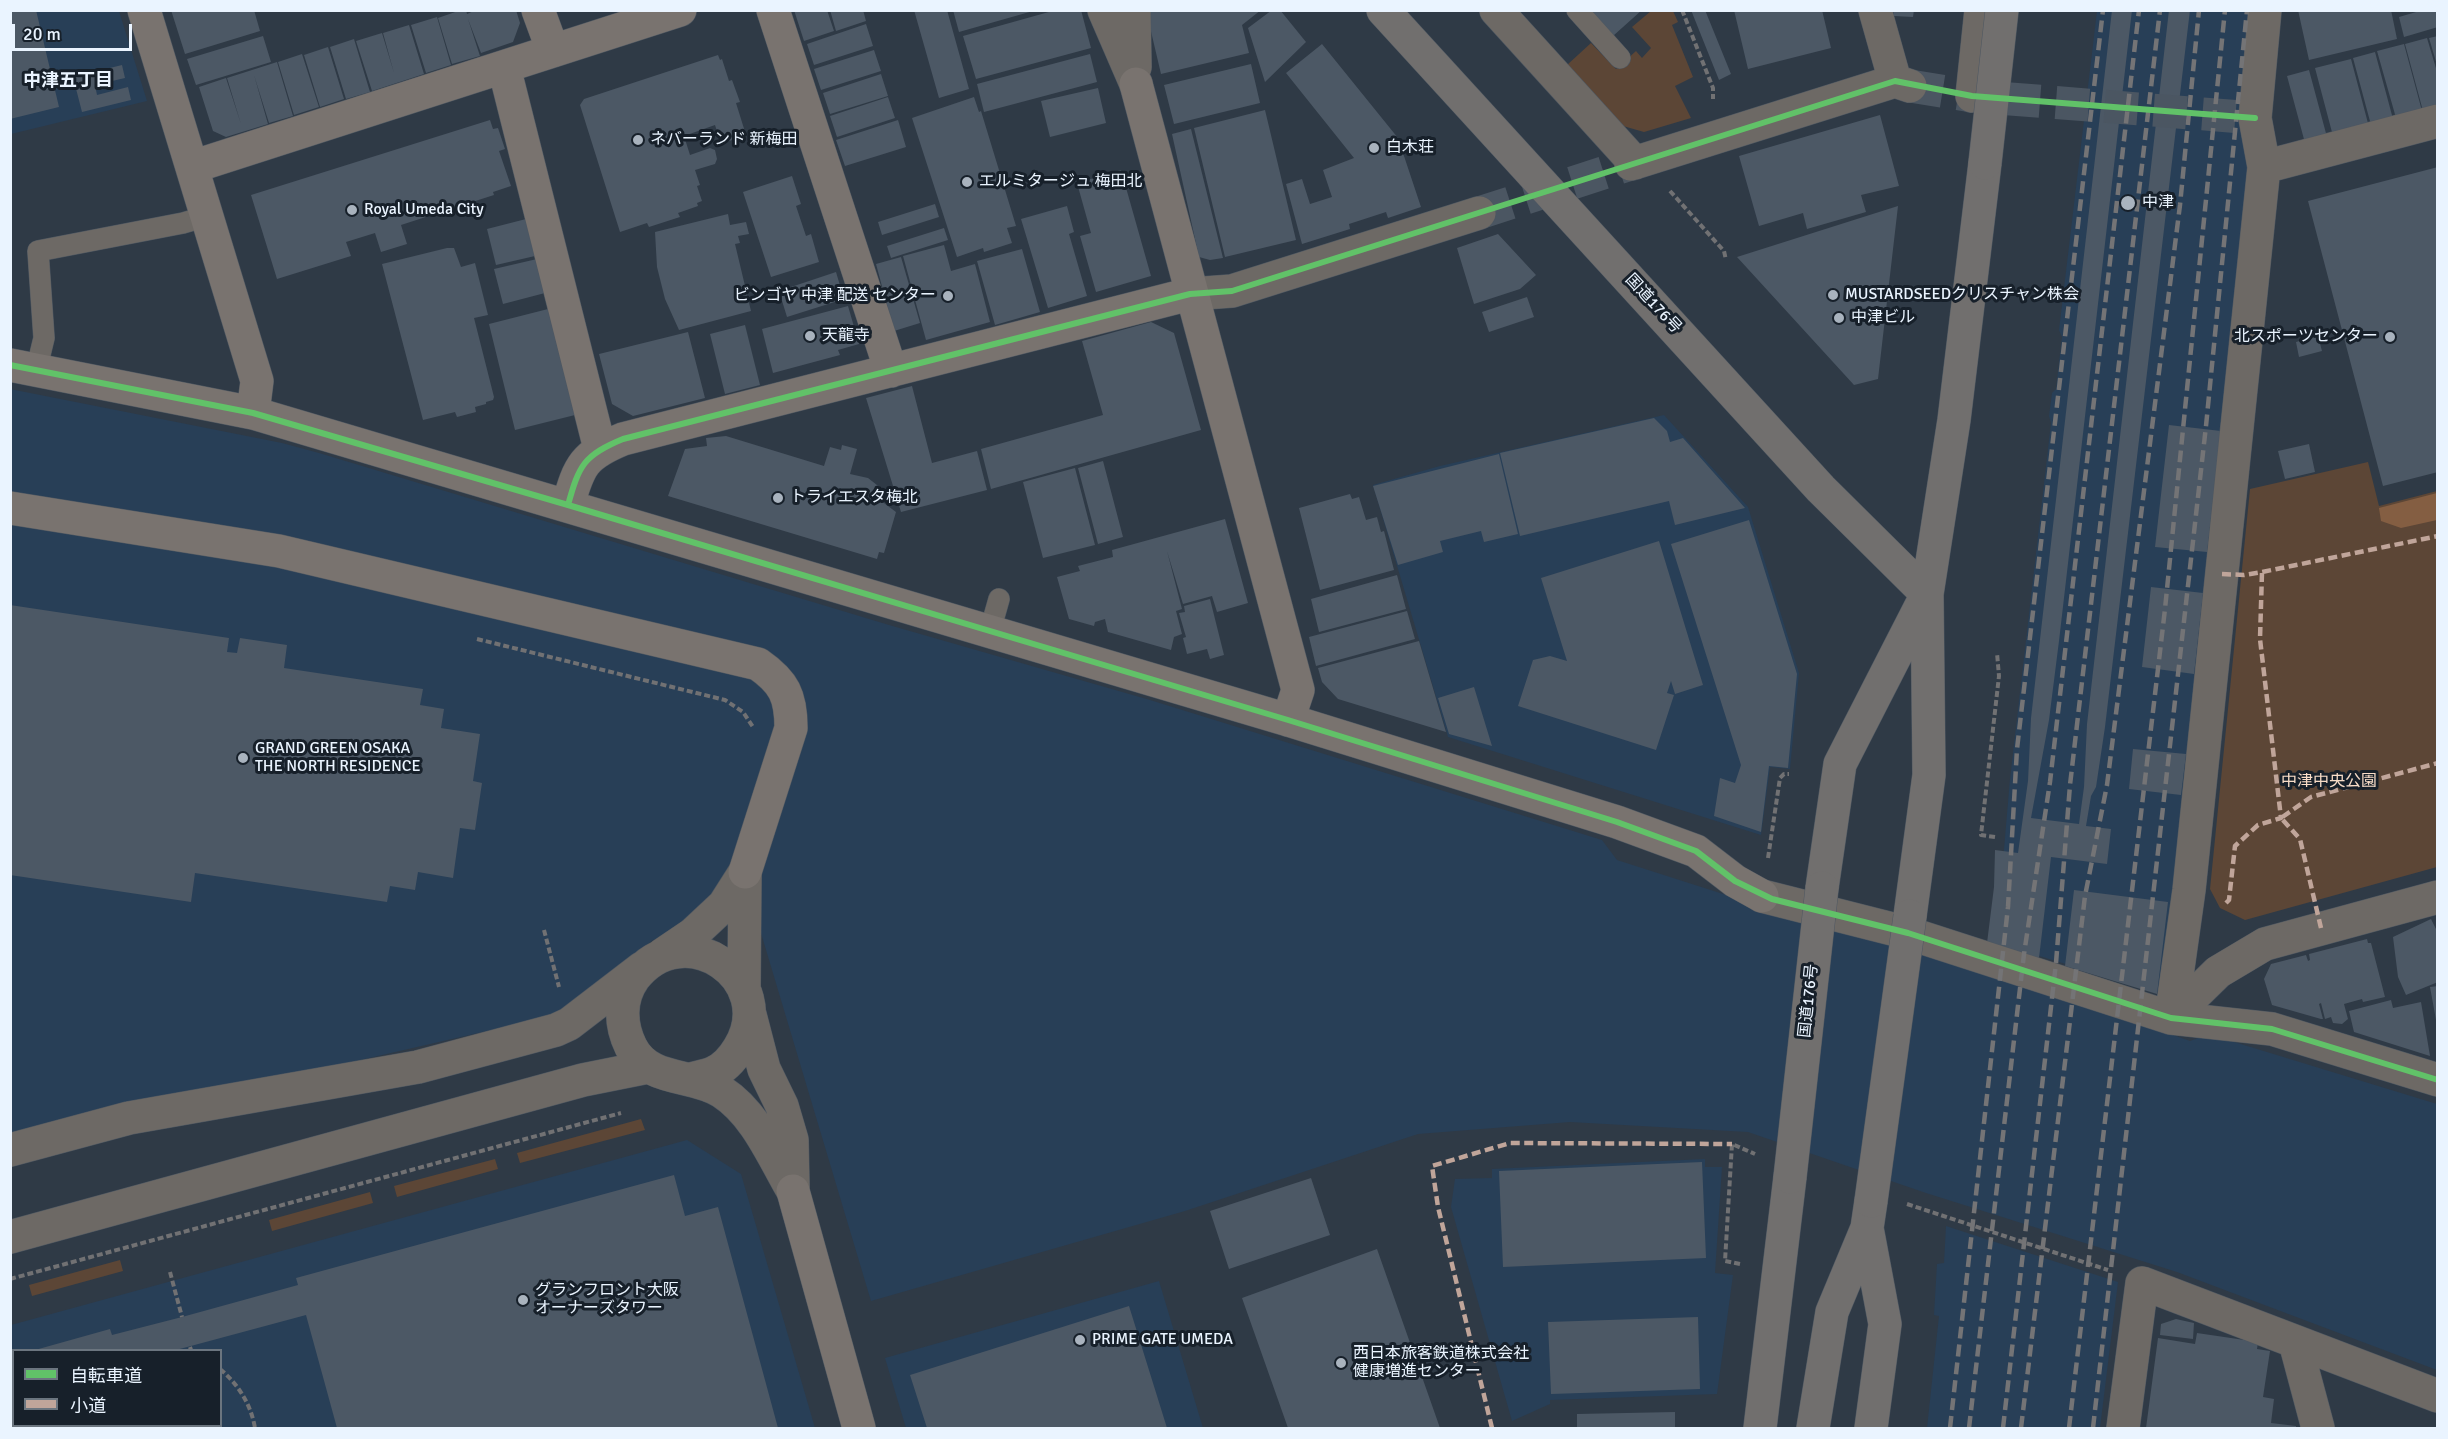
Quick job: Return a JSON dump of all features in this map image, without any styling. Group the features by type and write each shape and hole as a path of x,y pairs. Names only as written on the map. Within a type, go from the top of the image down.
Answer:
{"highway":[{"name":"国道176号","path":"1383,10 1821,489 1927,594"},
{"name":"国道176号","path":"1813,1428 1832,1312 1879,1210 1910,916 1929,775 1927,594 1954,420 2002,10"},
{"name":"国道176号","path":"1760,1428 1822,888 1840,764 1927,594"},
{"path":"1871,1428 1885,1324 1879,1210"}],"street":[{"path":"144,10 257,381 252,413"},
{"path":"538,10 553,51"},
{"path":"192,167 680,10"},
{"path":"773,10 891,371"},
{"path":"1104,10 1136,84 1190,294 1298,690 1288,720"},
{"path":"1134,10 1136,84"},
{"path":"1496,10 1633,163 1902,84 1875,10"},
{"path":"1972,96 1981,10"},
{"path":"2171,1018 2189,890 2264,167 2255,118 2265,10"},
{"path":"504,67 600,449"},
{"path":"2264,167 2438,121"},
{"path":"568,506 576,478 592,454 623,439 1190,294 1232,291 1479,213"},
{"path":"23,368 252,413 568,506 1288,720 1617,822 1696,851 1736,881 1762,896 1908,933 2171,1018 2272,1029 2438,1080"},
{"path":"10,508 279,551 758,664 775,676 785,692 791,710 790,728 745,872 724,905 693,934 569,1024 556,1030 418,1066 129,1118 10,1150"},
{"path":"691,1079 714,1072 733,1058 746,1037 745,872"},
{"path":"2171,1018 2218,972 2265,944 2438,897"},
{"path":"793,1191 750,1117 722,1091 691,1079 668,1077 648,1066 632,1050 623,1030 622,1008 628,986 652,962 686,950 711,955 731,969 747,1002 764,1069 782,1106 792,1140 793,1191 859,1428"},
{"path":"10,1237 572,1083 648,1066"},
{"path":"2123,1428 2142,1283 2438,1396"},
{"path":"2295,1342 2318,1428"},
{"path":"2308,1386 2352,1363"}],"lane":[{"path":"1577,10 1620,58"},
{"path":"23,368 44,338 38,251 207,216"},
{"path":"990,631 999,599"}],"path":[{"path":"1682,10 1713,88 1712,102 1706,106 1719,136"},
{"path":"1665,186 1724,251 1726,260"},
{"path":"472,638 725,700 743,712 753,728"},
{"path":"1995,837 1981,835 1999,676 1996,653"},
{"path":"1767,862 1780,778 1784,774 1789,774"},
{"path":"544,930 562,997"},
{"path":"10,1279 583,1125 631,1110"},
{"path":"1740,1264 1725,1261 1732,1144 1765,1157"},
{"path":"1879,1210 2142,1283"},
{"path":"170,1272 182,1317"},
{"path":"222,1371 231,1378 244,1396 255,1428"}],"shaded area":[{"path":"10,11 119,11 147,101 11,134"},
{"path":"2097,11 2277,11 2172,996 1996,943 2010,779 2051,423 2049,416 2052,393 2056,389 2062,337 2059,330"},
{"path":"10,389 282,443 319,453 889,625 1150,700 1602,840 1617,860 1773,910 1952,957 2190,1041 2208,1034 2437,1104 2437,1370 2177,1272 1926,1193 1748,1132 1570,1122 1418,1134 1185,1211 871,1301 755,913 653,940 579,999 548,1017 11,1140"},
{"path":"1664,415 1748,507 1799,673 1790,769 1770,767 1761,835 1448,737 1373,485 1440,466"},
{"path":"2437,493 2437,520 2401,528 2381,521 2379,508"},
{"name":"グランフロント大阪 オーナーズタワー","path":"687,1140 741,1174 815,1428 11,1428 11,1325"},
{"path":"1705,1159 1705,1167 1722,1167 1715,1273 1733,1275 1717,1394 1550,1400 1550,1404 1512,1421 1451,1207 1455,1179 1492,1178 1492,1169"},
{"path":"1946,1226 2118,1282 2100,1428 1927,1428 1939,1316 1934,1315 1937,1264 1944,1263"},
{"name":"PRIME GATE UMEDA","path":"1159,1281 1203,1428 906,1428 885,1358"},
{"path":"142,1427 192,1427 192,1428"}],"green space":[{"path":"1651,11 1673,11 1678,22 1672,25 1693,77 1675,86 1691,118 1644,132 1623,126 1567,65 1591,43 1616,69 1636,51 1642,58 1651,48 1632,27"},
{"name":"中津中央公園","path":"2368,462 2379,506 2437,491 2437,867 2245,920 2220,908 2210,889 2250,489"},
{"path":"641,1119 645,1130 520,1163 517,1153"},
{"path":"495,1159 498,1169 397,1197 394,1186"},
{"path":"370,1192 373,1203 272,1231 269,1220"},
{"path":"120,1260 123,1271 32,1296 29,1285"}],"building":[{"path":"10,10 36,10 59,107 10,119"},
{"path":"171,10 254,10 260,31 185,54"},
{"path":"466,10 467,14 476,10 516,10 520,23 513,42 481,53 468,19 480,56 452,64 438,18"},
{"path":"794,10 827,10 834,31 804,41"},
{"path":"830,10 863,10 866,21 836,31"},
{"path":"914,10 947,10 969,89 939,98"},
{"path":"953,10 1033,10 1033,11 959,32"},
{"path":"1056,10 1081,10 1091,48 976,79 963,36"},
{"path":"1146,10 1261,10 1242,25 1249,53 1161,74"},
{"path":"1272,10 1280,10 1306,42 1265,82 1248,28"},
{"path":"1596,10 1642,10 1613,36 1593,13"},
{"path":"1691,10 1705,10 1731,74 1719,80"},
{"path":"1734,10 1822,10 1831,48 1748,69"},
{"path":"1893,10 1914,10 1913,17 1894,16"},
{"path":"2112,10 2132,10 2059,641 2049,720 2031,818 2079,824 2084,787 2087,724 2169,10 2190,10 2105,727 2096,787 2091,796 2086,826 2111,829 2107,864 2051,857 2039,958 1987,943 1994,887 1995,850 2018,853 2028,781 2031,718"},
{"path":"2298,10 2391,10 2397,39 2309,60"},
{"path":"2423,10 2438,10 2438,27 2404,37 2399,17"},
{"path":"437,17 451,65 426,73 411,25"},
{"path":"866,24 873,46 814,65 807,44"},
{"path":"409,25 424,74 372,91 356,41 382,33 394,73 383,33"},
{"path":"263,36 271,62 196,85 187,59"},
{"path":"2438,36 2438,65 2437,65 2429,38"},
{"path":"2427,38 2438,75 2438,107 2423,111 2405,44"},
{"path":"354,39 370,92 346,99 330,47"},
{"name":"白木荘","path":"1322,44 1398,138 1421,207 1388,218 1386,212 1349,224 1350,229 1302,244 1286,184 1302,179 1310,204 1332,197 1323,170 1354,158 1286,73"},
{"path":"2404,44 2422,111 2396,118 2377,51"},
{"path":"328,47 344,99 320,107 304,55"},
{"path":"874,50 881,71 821,90 814,69"},
{"path":"2375,52 2393,119 2371,125 2353,58"},
{"path":"302,54 319,107 294,115 278,62"},
{"path":"1090,54 1097,82 984,112 977,84"},
{"name":"ネバーランド 新梅田","path":"718,55 720,60 722,59 729,81 732,80 740,102 736,103 746,135 721,144 715,125 684,136 690,155 710,148 715,150 717,159 715,164 695,170 702,201 697,203 698,206 678,213 680,217 649,227 647,223 620,232 580,105 584,99"},
{"path":"2351,59 2369,127 2333,136 2315,68"},
{"path":"277,62 293,116 269,123 254,75 268,124 226,137 213,131 199,87 226,78 241,124 227,78"},
{"path":"1251,64 1260,103 1174,124 1164,85"},
{"path":"122,65 125,78 95,85 97,95 128,87 131,100 82,112 73,77"},
{"path":"2309,70 2327,137 2305,143 2287,76"},
{"path":"881,74 888,96 830,114 823,93"},
{"path":"1098,88 1106,123 1050,137 1041,101"},
{"path":"888,97 895,118 837,137 830,116"},
{"name":"エルミタージュ 梅田北","path":"974,97 979,112 981,111 1016,226 1007,228 1012,243 984,252 983,248 957,257 912,118"},
{"path":"1265,110 1296,240 1225,257 1194,128"},
{"path":"1880,115 1899,186 1861,195 1866,212 1807,229 1803,213 1759,226 1739,156"},
{"name":"Royal Umeda City","path":"490,120 493,129 498,128 505,149 499,151 511,186 493,192 494,195 401,225 407,244 381,252 375,233 346,242 351,256 277,279 251,195"},
{"path":"898,120 906,147 845,166 836,140"},
{"path":"1191,129 1223,258 1210,260 1199,257 1172,134"},
{"name":"北スポーツセンター","path":"2438,167 2438,472 2383,486 2308,201"},
{"path":"1121,170 1151,276 1096,292 1080,236 1091,233 1077,183"},
{"path":"792,176 801,204 796,206 806,236 811,234 819,262 771,277 743,192"},
{"path":"935,204 939,217 882,235 878,222"},
{"path":"1067,206 1074,232 1069,234 1087,296 1048,308 1021,219"},
{"name":"中津ビル","path":"1898,206 1878,379 1854,385 1737,257"},
{"path":"728,214 730,225 746,222 749,234 738,236 740,243 735,244 751,311 679,330 665,299 657,267 655,232"},
{"path":"526,219 535,256 496,265 487,229"},
{"path":"944,228 948,240 891,258 887,246"},
{"path":"1498,234 1536,275 1520,289 1474,304 1457,248"},
{"name":"ビンゴヤ 中津 配送 センター","path":"944,245 951,271 975,264 990,322 926,340 903,256"},
{"path":"454,248 461,267 475,263 488,315 474,318 494,397 486,404 475,407 476,412 457,417 455,412 423,420 382,264"},
{"path":"1022,249 1040,312 995,325 977,261"},
{"path":"901,257 920,323 894,331 876,264"},
{"path":"537,259 545,293 503,304 494,269"},
{"path":"836,272 844,299 787,317 779,291"},
{"path":"1527,297 1534,317 1489,332 1482,312"},
{"name":"天龍寺","path":"848,306 859,344 838,350 840,355 773,373 762,329"},
{"path":"548,309 575,415 515,430 489,324"},
{"path":"1151,322 1174,333 1201,430 991,489 981,449 1103,415 1082,341"},
{"path":"745,325 760,385 725,394 710,334"},
{"path":"688,332 705,398 633,416 612,404 599,354"},
{"path":"2318,336 2322,351 2299,357 2296,342"},
{"path":"912,386 932,463 977,451 987,490 901,512 866,398"},
{"path":"1654,418 1667,431 1670,442 1683,438 1745,508 1675,525 1669,501 1520,536 1500,453"},
{"path":"2169,425 2221,431 2207,552 2155,547"},
{"name":"トライエスタ梅北","path":"726,436 824,466 830,447 841,450 842,445 857,449 850,474 868,478 886,492 880,500 896,512 884,553 879,552 877,559 668,496 685,449 707,446 706,438"},
{"path":"2309,444 2315,472 2285,479 2278,451"},
{"path":"1499,454 1518,534 1484,542 1481,531 1440,541 1443,552 1398,565 1373,486"},
{"path":"1103,461 1123,537 1098,544 1078,468"},
{"path":"1075,468 1095,545 1043,558 1023,482"},
{"path":"1350,494 1352,499 1359,497 1366,520 1377,517 1381,532 1384,531 1394,570 1320,590 1299,508"},
{"path":"1225,519 1248,603 1217,612 1212,596 1183,604 1167,551 1182,609 1176,611 1182,634 1174,637 1171,650 1108,632 1105,619 1095,622 1094,626 1069,619 1057,577 1080,571 1078,566 1113,557 1112,550"},
{"path":"1749,520 1797,674 1788,768 1769,766 1761,832 1714,816 1720,778 1735,783 1741,765 1671,544"},
{"path":"1659,541 1703,685 1675,694 1671,681 1667,693 1674,695 1656,750 1518,706 1533,660 1550,656 1567,661 1541,578"},
{"path":"1397,575 1406,609 1319,632 1311,599"},
{"path":"2151,587 2203,593 2194,674 2142,667"},
{"path":"1210,599 1224,655 1210,659 1207,649 1187,654 1183,638 1186,637 1179,613 1185,612 1184,606"},
{"name":"GRAND GREEN OSAKA THE NORTH RESIDENCE","path":"10,605 229,638 227,652 237,653 240,638 287,645 284,668 423,689 420,705 444,709 441,728 480,734 473,781 482,783 475,830 460,828 453,878 418,872 415,890 390,886 387,902 195,873 191,902 10,875"},
{"path":"1407,611 1415,639 1316,666 1309,637"},
{"path":"1419,641 1446,732 1338,699 1322,682 1318,668"},
{"path":"1474,687 1492,746 1449,734 1438,698"},
{"path":"2133,749 2186,754 2181,795 2129,789"},
{"path":"2074,890 2168,902 2157,994 2065,966"},
{"path":"2431,919 2438,933 2438,982 2406,995 2398,977 2393,937"},
{"path":"2367,939 2368,943 2371,943 2385,997 2363,1002 2362,999 2344,1004 2348,1019 2342,1024 2333,1023 2331,1017 2325,1019 2321,1003 2319,1004 2323,1019 2272,1005 2264,979 2271,964 2306,955 2308,961 2310,960 2309,954"},
{"path":"2438,986 2438,1020 2436,1020 2430,987"},
{"path":"2391,1000 2393,1008 2421,1002 2430,1056 2354,1032 2349,1011"},
{"path":"1702,1162 1706,1258 1503,1267 1499,1171"},
{"name":"グランフロント大阪 オーナーズタワー","path":"674,1175 685,1216 718,1207 778,1428 337,1428 306,1315 180,1349 39,1349 110,1329 112,1335 182,1317 298,1285 296,1278"},
{"path":"1311,1178 1330,1235 1229,1269 1210,1211"},
{"name":"西日本旅客鉄道株式会社 健康増進センター","path":"1377,1249 1440,1428 1288,1428 1242,1298"},
{"name":"PRIME GATE UMEDA","path":"1129,1306 1167,1428 927,1428 910,1375"},
{"path":"1698,1317 1700,1389 1551,1394 1548,1322"},
{"path":"2176,1319 2194,1323 2193,1339 2160,1335 2161,1324"},
{"path":"2197,1333 2258,1342 2257,1349 2270,1351 2263,1397 2274,1399 2271,1423 2296,1426 2296,1428 2146,1428 2158,1338 2195,1344"},
{"path":"10,1356 12,1356 12,1427 137,1427 137,1428 10,1428"},
{"path":"1675,1412 1675,1428 1577,1428 1577,1414"}],"tunnel":[{"path":"1910,86 1972,96 2255,118"},
{"path":"1479,213 1631,164"}],"railway":[{"path":"1950,1428 2008,907 2017,749 2103,10"},
{"path":"1969,1428 2024,954 2050,782 2139,10"},
{"path":"2003,1428 2056,963 2070,785 2160,10"},
{"path":"2021,1428 2085,896 2107,785 2180,205 2199,10"},
{"path":"2069,1428 2165,609 2225,10"},
{"path":"2093,1428 2206,426 2247,10"}],"marked path":[{"path":"2222,574 2244,575 2262,572 2438,536"},
{"path":"2226,903 2229,900 2235,846 2258,825 2281,818 2260,639 2262,572"},
{"path":"2321,928 2300,839 2281,818 2311,797 2438,763"},
{"path":"1492,1428 1438,1207 1432,1166 1510,1143 1732,1144"}],"cycle path":[{"path":"568,505 576,480 585,463 600,450 623,439 1190,294 1232,291 1895,81 1972,96 2255,118"},
{"path":"10,365 253,413 568,505 1288,720 1617,822 1696,851 1735,881 1772,899 1908,933 2171,1018 2272,1029 2438,1080"}],"place":[{"name":"ネバーランド 新梅田","path":"638,140"},
{"name":"白木荘","path":"1374,148"},
{"name":"エルミタージュ 梅田北","path":"967,182"},
{"name":"中津","path":"2128,203"},
{"name":"Royal Umeda City","path":"352,210"},
{"name":"MUSTARDSEEDクリスチャン株会","path":"1833,295"},
{"name":"ビンゴヤ 中津 配送 センター","path":"948,296"},
{"name":"中津ビル","path":"1839,318"},
{"name":"天龍寺","path":"810,336"},
{"name":"北スポーツセンター","path":"2390,337"},
{"name":"トライエスタ梅北","path":"778,498"},
{"name":"GRAND GREEN OSAKA THE NORTH RESIDENCE","path":"243,758"},
{"name":"グランフロント大阪 オーナーズタワー","path":"523,1300"},
{"name":"PRIME GATE UMEDA","path":"1080,1340"},
{"name":"西日本旅客鉄道株式会社 健康増進センター","path":"1341,1363"}],"district":[{"name":"中津五丁目","path":"68,81"}]}
